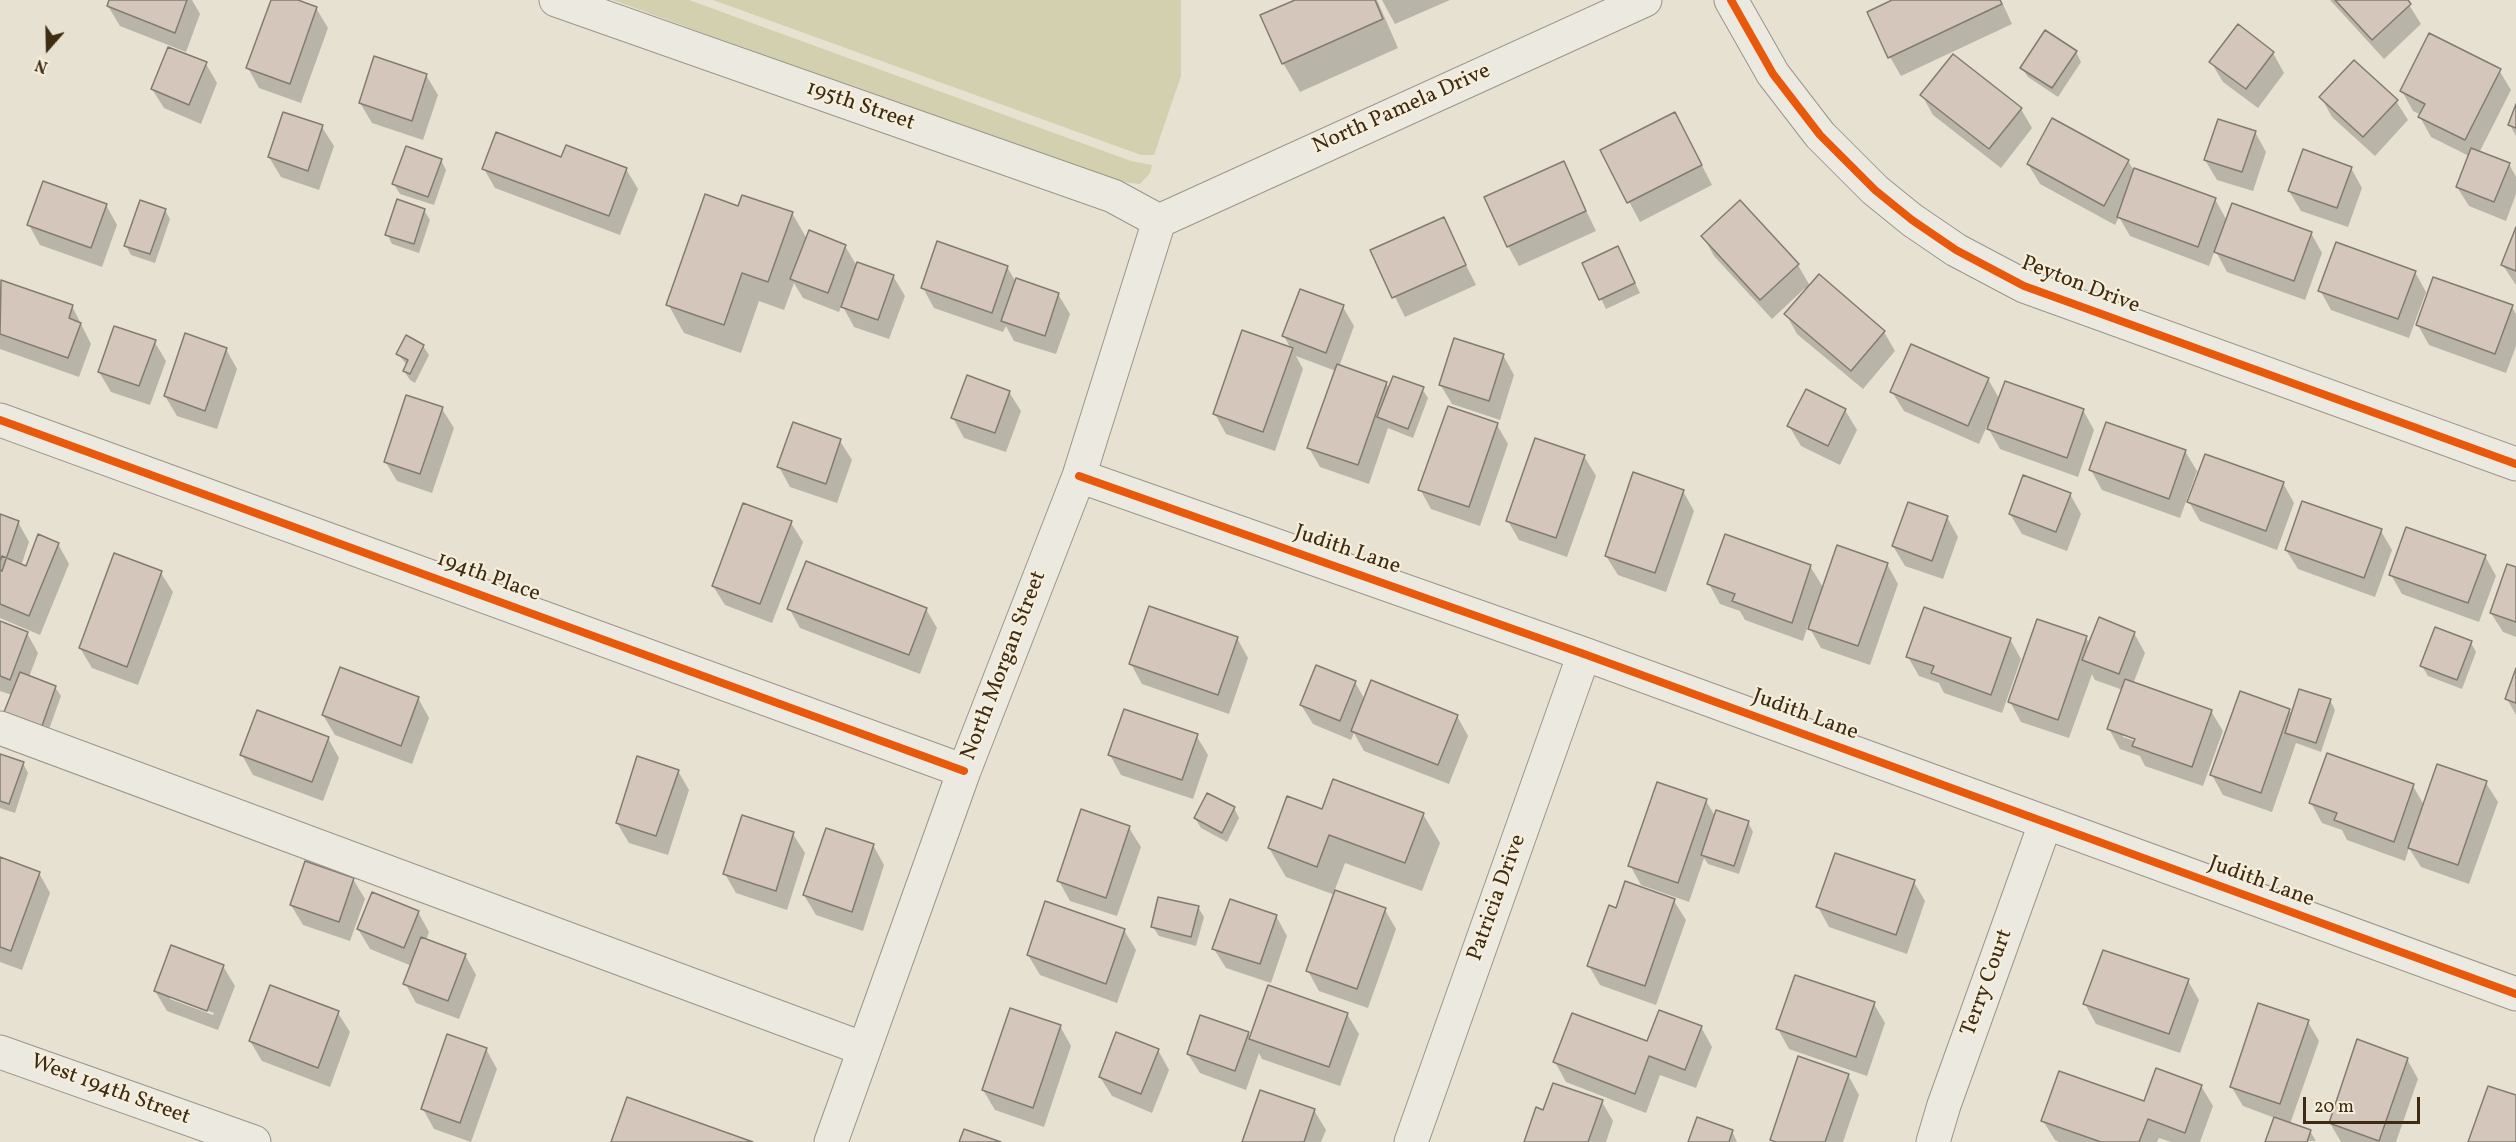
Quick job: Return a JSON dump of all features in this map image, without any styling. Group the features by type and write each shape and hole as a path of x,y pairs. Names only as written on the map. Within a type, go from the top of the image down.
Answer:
{"street":[{"name":"195th Street","path":"556,0 1113,196 1159,221"},
{"name":"North Pamela Drive","path":"1159,221 1645,0"},
{"name":"Peyton Drive","path":"1731,0 1773,74 1820,135 1875,190 1912,220 1956,250 2024,286 2516,464"},
{"name":"North Morgan Street","path":"831,1142 963,771 1079,476 1159,221"},
{"name":"194th Place","path":"0,420 963,771"},
{"name":"Judith Lane","path":"1079,476 1584,654 2516,994"},
{"name":"Patricia Drive","path":"1411,1142 1584,654"},
{"path":"0,728 864,1049"},
{"name":"Terry Court","path":"1933,1142 1948,1094 2046,824"},
{"name":"West 194th Street","path":"0,1052 254,1142"}],"shaded area":[{"path":"613,0 689,0 1131,161 1152,165 1150,173 1140,184 1122,182 1119,185"},
{"path":"713,0 1181,0 1181,76 1154,155 1141,155"}],"building":[{"path":"109,0 187,0 175,33 107,6"},
{"path":"271,0 298,0 317,7 290,84 246,68"},
{"path":"1295,0 1375,0 1383,19 1282,64 1260,15"},
{"path":"1892,0 2000,0 2002,4 1888,58 1867,12"},
{"path":"2335,0 2408,0 2411,4 2372,40"},
{"path":"2238,24 2274,52 2246,89 2209,62"},
{"path":"2045,30 2077,51 2052,88 2020,68"},
{"path":"2429,33 2501,69 2465,140 2418,117 2425,104 2400,91"},
{"path":"168,47 207,62 189,105 151,89"},
{"path":"1953,54 2022,108 1989,149 1920,95"},
{"path":"374,56 427,74 412,121 359,103"},
{"path":"2354,60 2398,100 2363,137 2319,97"},
{"path":"2516,104 2516,128 2508,125"},
{"path":"283,112 323,125 308,171 268,157"},
{"path":"1675,112 1702,165 1627,203 1600,150"},
{"path":"2052,118 2129,160 2104,206 2027,164"},
{"path":"2218,119 2256,131 2242,172 2204,160"},
{"path":"496,132 561,157 566,145 627,168 609,216 482,169"},
{"path":"406,146 442,159 428,197 392,184"},
{"path":"2471,148 2510,163 2494,202 2456,187"},
{"path":"2303,149 2352,167 2337,208 2288,191"},
{"path":"1564,161 1586,211 1507,247 1484,197"},
{"path":"2134,168 2216,198 2198,247 2117,217"},
{"path":"43,181 107,204 91,248 27,225"},
{"path":"705,194 738,206 742,195 793,212 768,282 742,273 724,325 666,305"},
{"path":"397,199 425,209 414,244 385,235"},
{"path":"140,200 166,209 150,254 124,246"},
{"path":"1740,200 1799,264 1760,300 1701,236"},
{"path":"2232,203 2312,232 2294,281 2214,252"},
{"path":"1444,217 1466,265 1392,298 1370,250"},
{"path":"2516,227 2516,271 2501,265"},
{"path":"809,230 846,245 828,293 790,279"},
{"path":"937,241 1008,266 992,313 921,288"},
{"path":"2336,242 2416,271 2398,319 2318,291"},
{"path":"1618,246 1635,283 1599,300 1582,263"},
{"path":"857,262 894,275 878,320 841,307"},
{"path":"1819,274 1885,331 1851,371 1784,314"},
{"path":"2433,277 2513,305 2495,354 2416,325"},
{"path":"1016,278 1059,293 1045,336 1001,321"},
{"path":"1,280 73,305 69,318 81,323 68,358 0,334"},
{"path":"1300,289 1344,305 1326,353 1282,336"},
{"path":"114,326 156,340 139,386 98,372"},
{"path":"1242,330 1293,348 1263,432 1213,414"},
{"path":"185,333 227,348 205,411 164,396"},
{"path":"406,335 424,345 410,374 403,371 408,360 396,354"},
{"path":"1454,338 1504,354 1489,401 1439,385"},
{"path":"1911,344 1989,378 1968,426 1890,392"},
{"path":"1337,364 1387,382 1358,465 1307,448"},
{"path":"967,375 1010,391 995,433 951,418"},
{"path":"1393,376 1424,387 1408,429 1377,417"},
{"path":"2005,381 2084,409 2067,458 1987,429"},
{"path":"1806,389 1846,409 1828,446 1787,426"},
{"path":"406,395 443,407 420,474 384,462"},
{"path":"1448,406 1498,423 1469,507 1418,490"},
{"path":"793,422 841,439 826,484 777,467"},
{"path":"2106,422 2186,450 2169,499 2089,470"},
{"path":"1535,438 1585,455 1556,538 1506,521"},
{"path":"2205,454 2284,482 2266,531 2187,502"},
{"path":"1633,472 1684,490 1655,573 1605,556"},
{"path":"2023,475 2071,493 2056,532 2009,514"},
{"path":"2302,501 2382,529 2364,578 2285,550"},
{"path":"1908,502 1948,516 1932,561 1892,546"},
{"path":"743,503 792,521 760,604 712,586"},
{"path":"0,514 19,521 2,571 0,570"},
{"path":"2406,527 2486,555 2468,603 2389,575"},
{"path":"38,534 59,543 29,616 0,604 0,561 2,556 26,566"},
{"path":"1725,534 1811,565 1792,623 1732,601 1735,594 1707,584"},
{"path":"1837,545 1888,563 1858,646 1808,629"},
{"path":"114,553 162,571 127,667 79,648"},
{"path":"806,561 927,608 909,655 787,609"},
{"path":"2507,564 2516,567 2516,622 2490,613"},
{"path":"1149,606 1238,637 1218,695 1129,664"},
{"path":"1924,607 2011,638 1991,695 1931,673 1934,666 1906,657"},
{"path":"2099,617 2135,632 2119,674 2082,660"},
{"path":"2037,619 2087,636 2058,720 2008,702"},
{"path":"0,621 28,632 10,680 0,676"},
{"path":"2435,627 2472,641 2457,680 2420,666"},
{"path":"1316,665 1356,681 1340,721 1300,705"},
{"path":"340,667 419,697 401,746 322,715"},
{"path":"2516,668 2516,703 2505,699"},
{"path":"20,672 56,686 42,726 4,712"},
{"path":"2125,679 2212,710 2192,767 2132,746 2135,739 2107,729"},
{"path":"1371,680 1458,715 1438,765 1351,731"},
{"path":"2299,689 2331,699 2316,743 2285,733"},
{"path":"2240,691 2290,709 2261,793 2210,775"},
{"path":"1124,709 1198,734 1182,780 1108,755"},
{"path":"257,710 329,737 312,782 240,755"},
{"path":"2327,753 2414,784 2394,842 2334,820 2337,813 2309,803"},
{"path":"0,754 24,762 9,804 0,801"},
{"path":"637,756 679,770 656,836 616,823"},
{"path":"2437,764 2487,781 2458,865 2408,848"},
{"path":"1333,779 1424,813 1405,863 1329,835 1317,867 1268,848 1287,796 1322,809"},
{"path":"1657,782 1707,799 1678,883 1628,866"},
{"path":"1207,793 1235,807 1222,833 1194,818"},
{"path":"1081,809 1130,826 1106,898 1057,881"},
{"path":"1716,810 1749,821 1734,866 1701,855"},
{"path":"742,815 794,832 776,891 723,874"},
{"path":"826,828 874,844 852,912 803,895"},
{"path":"1835,853 1915,880 1896,935 1816,907"},
{"path":"0,857 40,872 11,951 0,947"},
{"path":"305,861 354,878 339,922 290,905"},
{"path":"1625,881 1675,899 1645,986 1587,966 1609,905 1616,908"},
{"path":"1335,890 1386,908 1357,989 1306,971"},
{"path":"372,892 419,911 404,948 357,929"},
{"path":"1158,897 1199,906 1191,937 1151,927"},
{"path":"1230,899 1277,915 1260,964 1212,949"},
{"path":"1045,901 1125,929 1106,984 1027,955"},
{"path":"421,937 466,954 448,1001 403,984"},
{"path":"171,945 224,965 207,1011 154,991"},
{"path":"2103,950 2189,979 2169,1034 2083,1004"},
{"path":"1795,975 1875,1002 1856,1057 1776,1029"},
{"path":"270,985 339,1011 318,1068 249,1041"},
{"path":"1268,985 1348,1013 1329,1067 1249,1039"},
{"path":"2258,1003 2309,1020 2280,1104 2230,1087"},
{"path":"1010,1008 1061,1025 1033,1108 982,1090"},
{"path":"1659,1010 1702,1026 1685,1070 1649,1056 1635,1094 1553,1062 1572,1013 1647,1041"},
{"path":"1200,1015 1249,1032 1235,1071 1187,1054"},
{"path":"1116,1032 1159,1049 1141,1094 1099,1077"},
{"path":"447,1034 487,1048 460,1123 421,1109"},
{"path":"2357,1039 2408,1058 2379,1141 2329,1123"},
{"path":"1798,1056 1849,1074 1825,1142 1770,1140"},
{"path":"2156,1068 2202,1085 2185,1133 2148,1119 2139,1142 2101,1142 2041,1121 2059,1071 2144,1101"},
{"path":"1553,1083 1603,1100 1588,1142 1524,1142 1536,1107 1543,1110"},
{"path":"2488,1086 2516,1095 2516,1142 2468,1142"},
{"path":"1260,1090 1315,1109 1304,1142 1242,1142"},
{"path":"627,1097 753,1142 611,1142"},
{"path":"1697,1117 1733,1130 1729,1142 1688,1142"},
{"path":"2274,1117 2311,1130 2307,1142 2265,1142"},
{"path":"964,1129 1001,1142 959,1142"}],"cycle path":[{"path":"1731,0 1773,74 1820,135 1875,190 1912,220 1956,250 2024,286 2516,464"},
{"path":"0,420 964,771"},
{"path":"1079,476 1584,654 2516,994"}]}
